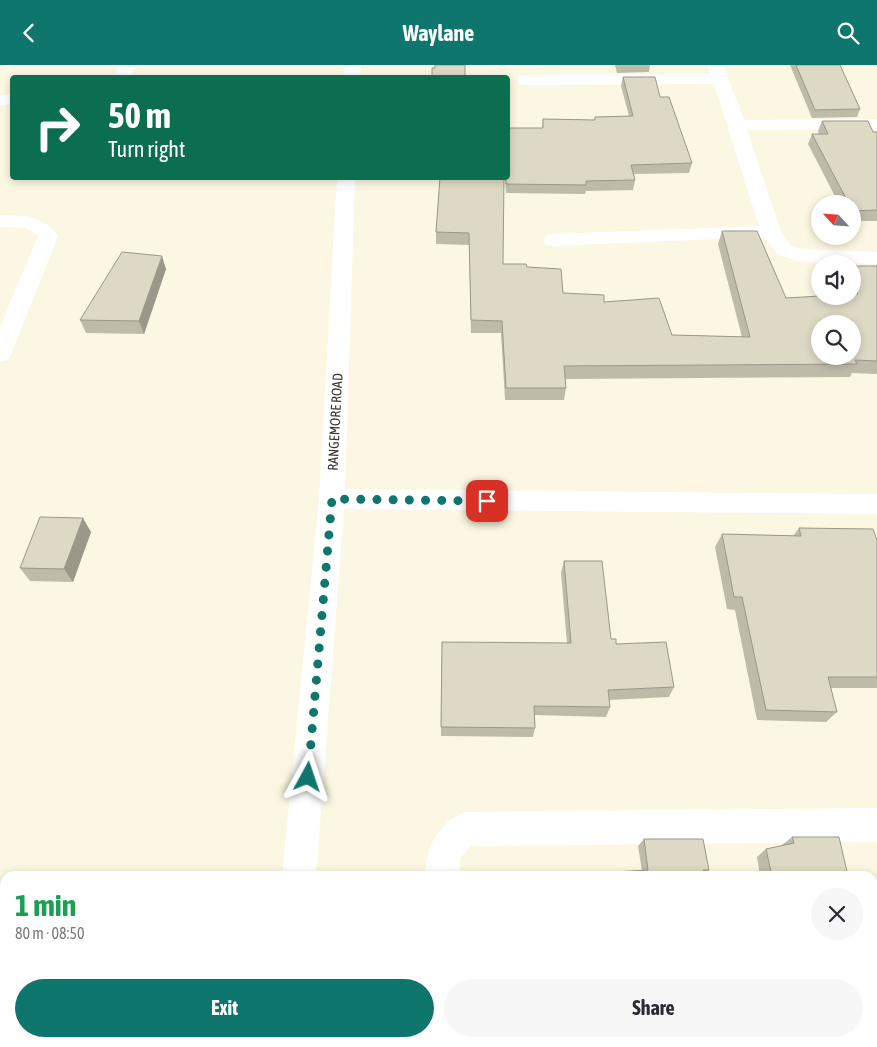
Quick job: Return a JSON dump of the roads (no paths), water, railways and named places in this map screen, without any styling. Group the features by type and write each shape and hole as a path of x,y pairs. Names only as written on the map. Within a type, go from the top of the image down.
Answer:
{"street":[{"path":"525,80 718,72 771,232 789,254 877,258"},
{"path":"737,125 877,124"},
{"name":"RANGEMORE ROAD","path":"299,871 332,499 346,180"},
{"path":"0,221 40,225 48,236 0,355"},
{"path":"553,240 771,232"},
{"path":"332,499 877,504"},
{"path":"442,871 442,861 450,841 465,829 877,825"}]}
